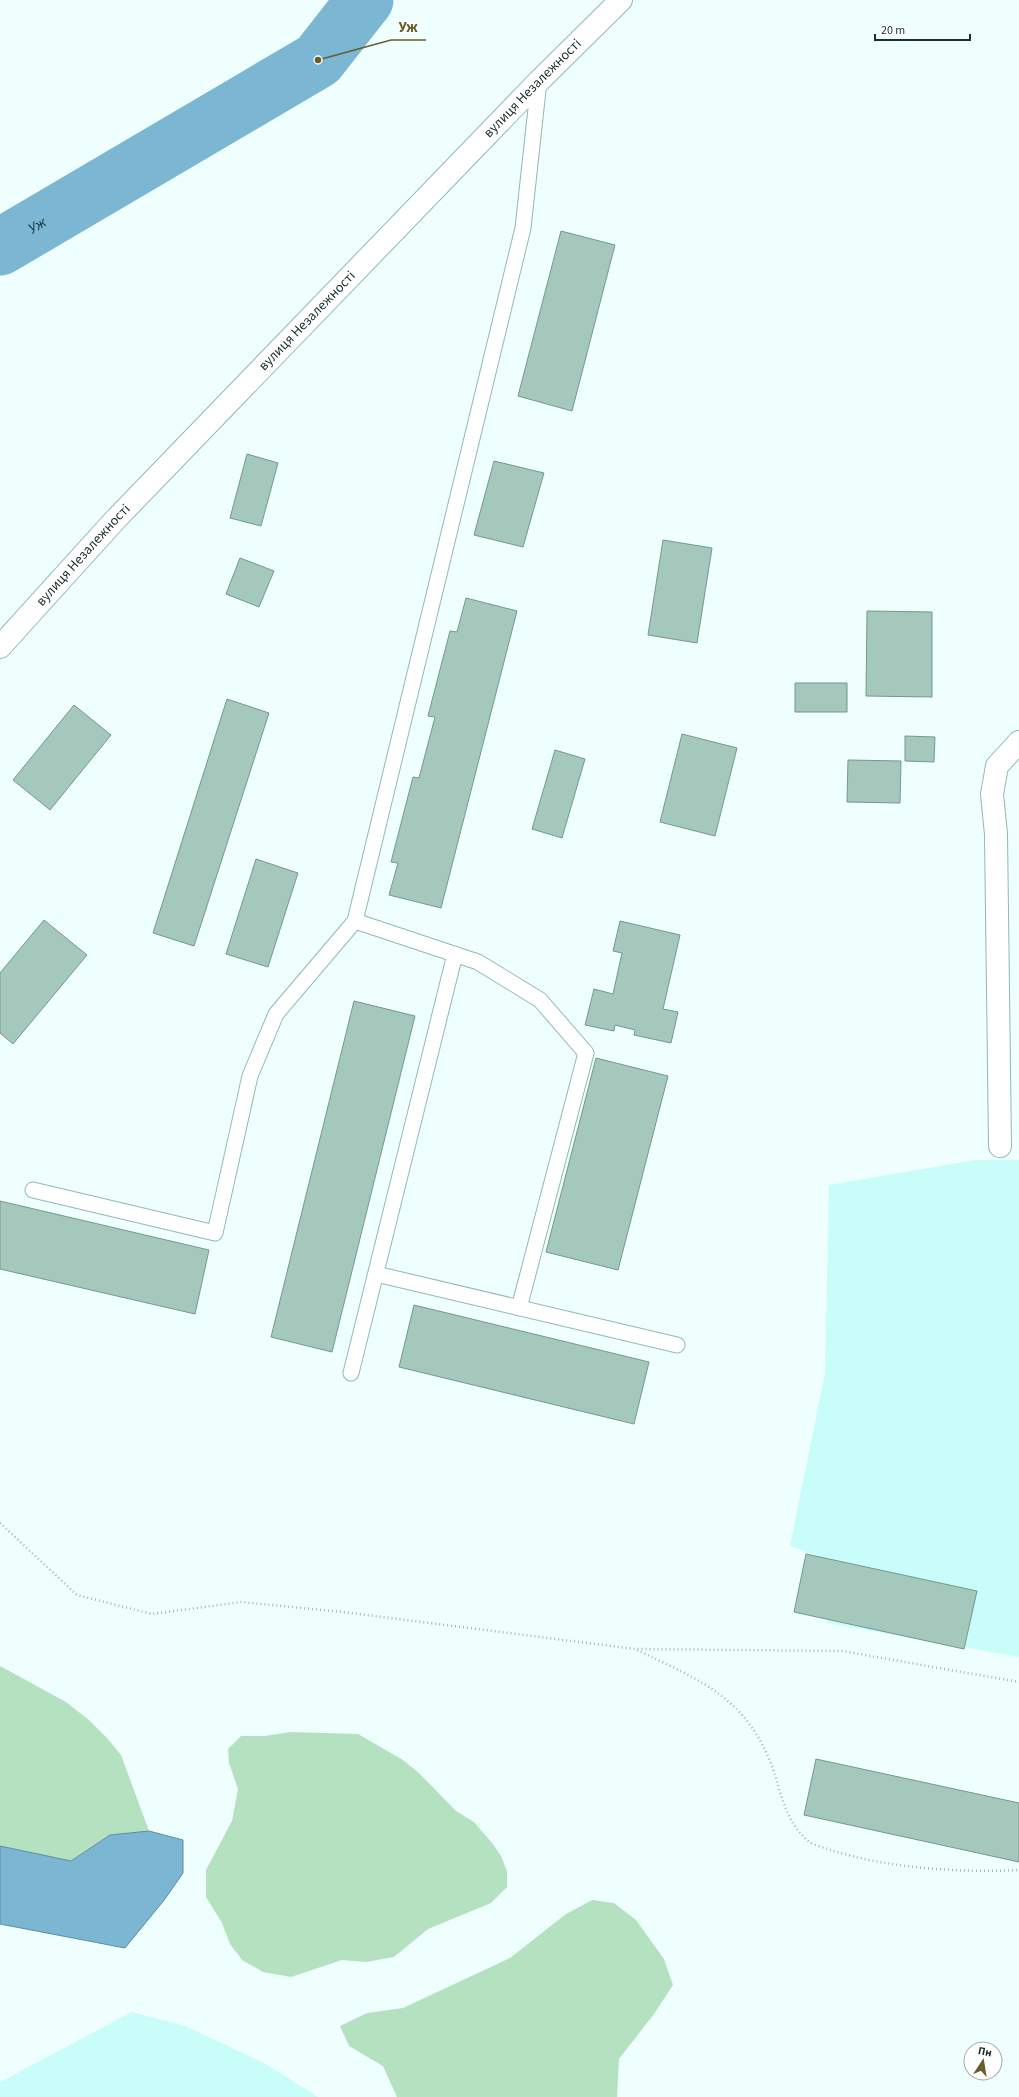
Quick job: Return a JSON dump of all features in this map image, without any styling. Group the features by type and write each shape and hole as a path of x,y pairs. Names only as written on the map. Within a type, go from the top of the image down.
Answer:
{"street":[{"name":"вулиця Незалежності","path":"0,647 114,520 540,81 621,0"},
{"path":"1000,1146 996,834 992,794 997,766 1019,742"}],"lane":[{"path":"33,1190 215,1233 250,1076 276,1014 355,921 523,228 540,81"},
{"path":"355,921 478,962 540,1000 586,1053 519,1308"},
{"path":"351,1373 455,954"},
{"path":"376,1274 677,1345"}],"path":[{"path":"0,1523 77,1594 152,1614 241,1602 343,1612 635,1649 842,1651 1019,1682"},
{"path":"635,1649 705,1682 742,1712 757,1735 773,1768 792,1824 809,1843 856,1858 928,1868 1019,1870"}],"shaded area":[{"path":"976,1160 1019,1160 1019,1657 827,1623 838,1563 790,1546 825,1373 829,1185"},
{"path":"149,1831 183,1840 183,1873 165,1899 125,1948 0,1924 0,1846 71,1861 110,1835"},
{"path":"132,2012 185,2026 264,2063 318,2097 0,2097 0,2082"}],"green space":[{"path":"0,1666 66,1702 89,1720 108,1739 121,1755 149,1831 110,1835 71,1861 0,1846"},
{"path":"290,1732 358,1734 403,1760 419,1773 456,1811 474,1822 493,1844 501,1856 507,1871 507,1887 491,1903 428,1929 394,1957 366,1962 342,1960 291,1977 263,1972 242,1960 230,1944 222,1923 206,1897 206,1870 232,1821 238,1789 229,1763 228,1749 241,1736 265,1736"},
{"path":"592,1900 614,1903 636,1920 664,1959 673,1985 654,2014 619,2059 617,2097 397,2097 383,2066 349,2046 340,2026 367,2013 403,2008 510,1958 566,1914"}],"building":[{"path":"561,231 615,245 572,411 518,396"},
{"path":"247,454 278,463 261,526 230,518"},
{"path":"494,461 544,473 523,547 474,535"},
{"path":"663,540 712,548 697,643 648,635"},
{"path":"240,558 274,571 259,607 226,594"},
{"path":"466,598 517,611 441,908 389,895 398,863 391,862 413,777 419,778 435,717 428,716 450,631 457,632"},
{"path":"867,611 932,612 932,697 866,696"},
{"path":"795,683 847,683 847,712 795,712"},
{"path":"227,699 269,713 194,946 153,933"},
{"path":"74,705 111,735 50,810 13,780"},
{"path":"682,734 737,748 715,836 660,822"},
{"path":"905,736 935,737 934,762 905,761"},
{"path":"555,750 585,759 562,838 532,829"},
{"path":"848,760 901,761 900,803 847,802"},
{"path":"256,859 298,873 268,967 226,954"},
{"path":"44,920 87,955 13,1044 0,1033 0,973"},
{"path":"620,921 680,935 663,1009 678,1012 671,1043 634,1035 635,1030 615,1025 614,1031 585,1025 594,989 613,994 622,953 613,951"},
{"path":"354,1001 415,1016 332,1352 271,1337"},
{"path":"596,1058 668,1076 618,1270 546,1252"},
{"path":"0,1201 209,1250 195,1314 0,1269"},
{"path":"414,1305 649,1362 634,1424 399,1367"},
{"path":"806,1554 977,1591 964,1649 794,1612"},
{"path":"816,1759 1019,1803 1019,1862 804,1815"}],"waterway":[{"name":"Уж","path":"0,247 318,60 365,0"}],"place":[{"name":"Уж","path":"318,60"}]}
